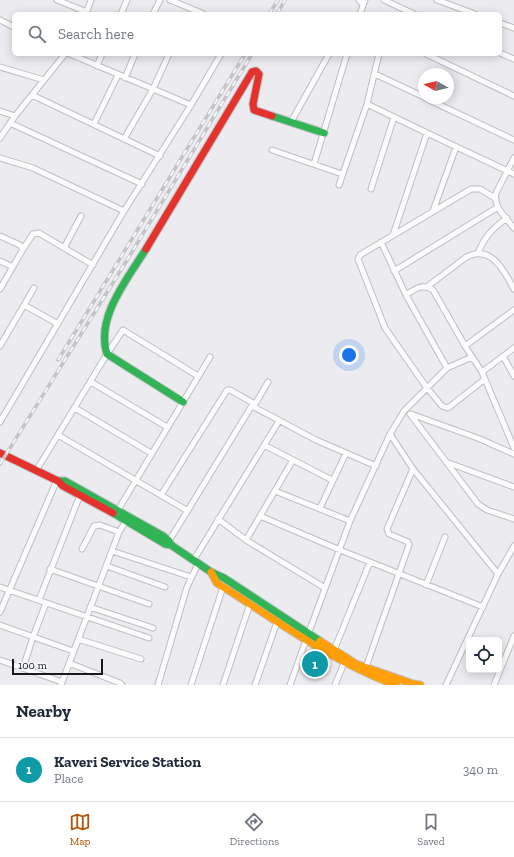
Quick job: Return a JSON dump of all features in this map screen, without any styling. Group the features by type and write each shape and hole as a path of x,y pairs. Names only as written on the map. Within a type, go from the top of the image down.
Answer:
{"street":[{"path":"57,0 84,12"},
{"path":"86,12 91,0"},
{"path":"122,12 127,0"},
{"path":"154,12 160,0"},
{"path":"170,0 199,12"},
{"path":"359,0 364,2 361,12"},
{"path":"384,0 410,12"},
{"path":"437,0 450,2 471,12"},
{"path":"188,12 189,8"},
{"path":"0,20 12,26"},
{"path":"502,24 514,28"},
{"path":"502,54 514,60"},
{"path":"0,138 15,116 63,56"},
{"path":"74,56 191,105"},
{"path":"97,66 101,56"},
{"path":"125,78 134,56"},
{"path":"124,139 153,89 168,56"},
{"path":"0,422 124,211 160,156 220,56"},
{"path":"291,122 328,56"},
{"path":"314,164 346,56"},
{"path":"339,185 367,104 379,56"},
{"path":"430,56 514,96"},
{"path":"0,66 44,80"},
{"path":"183,402 107,354 105,349 104,334 113,303 252,72 256,71 259,74 253,104 254,110 324,133"},
{"path":"375,74 418,95"},
{"path":"94,124 118,75"},
{"path":"32,95 160,156"},
{"path":"367,104 514,174"},
{"path":"438,104 514,140"},
{"path":"0,111 15,116"},
{"path":"371,189 394,117"},
{"path":"10,123 142,184"},
{"path":"393,235 427,133"},
{"path":"433,211 456,147"},
{"path":"272,150 342,174"},
{"path":"0,158 33,168 124,211"},
{"path":"514,158 496,193 495,198 498,207 514,228"},
{"path":"485,379 448,408 442,406 427,388 385,328 358,259 360,255 381,242 475,188 485,191 495,198"},
{"path":"394,271 498,207"},
{"path":"64,248 81,216"},
{"path":"478,253 483,241 492,229 506,218"},
{"path":"0,289 23,249 33,234 36,233 93,265"},
{"path":"0,236 20,245 23,249"},
{"path":"381,242 406,295 447,368"},
{"path":"406,295 423,286 428,286 471,254 478,253 485,254 494,259 514,289"},
{"path":"0,261 13,267"},
{"path":"428,286 433,290 465,346 482,372 514,448"},
{"path":"0,346 34,288"},
{"path":"24,304 58,324"},
{"path":"465,346 514,310"},
{"path":"36,471 122,331 125,330 198,376"},
{"path":"482,372 514,348"},
{"path":"503,356 514,376"},
{"path":"118,510 210,357"},
{"path":"290,685 308,632 350,521 390,434 404,411 447,368 472,357"},
{"path":"91,382 167,427"},
{"path":"170,543 188,511 268,382"},
{"path":"161,496 227,390 230,390 278,421 316,440 376,466"},
{"path":"75,408 151,454"},
{"path":"404,411 480,438 514,454"},
{"path":"410,414 481,508 514,519"},
{"path":"158,685 196,562 218,519 278,421"},
{"path":"390,434 413,469 498,574"},
{"path":"58,435 188,511"},
{"path":"264,445 332,480"},
{"path":"0,453 36,471 58,480 65,481 118,510 170,543 211,572 224,578 356,664 420,685"},
{"path":"320,508 346,453"},
{"path":"246,540 293,460"},
{"path":"445,462 514,487"},
{"path":"366,668 409,543 389,534 387,529 413,469"},
{"path":"58,480 63,486 165,544 170,543"},
{"path":"0,612 58,480"},
{"path":"274,491 350,521"},
{"path":"38,600 80,495"},
{"path":"260,516 340,550 483,607"},
{"path":"218,519 246,540 325,588"},
{"path":"0,660 62,683 119,532 126,521"},
{"path":"82,549 94,526 100,525 119,532"},
{"path":"426,585 445,537"},
{"path":"446,685 498,574 514,546"},
{"path":"112,551 191,578"},
{"path":"334,650 370,562"},
{"path":"106,566 165,587"},
{"path":"50,569 149,604"},
{"path":"211,572 217,583 306,640 363,673 396,685"},
{"path":"0,587 149,638"},
{"path":"191,685 223,587"},
{"path":"23,668 46,603"},
{"path":"223,685 250,604"},
{"path":"90,607 153,628"},
{"path":"255,685 277,622"},
{"path":"0,625 73,651"},
{"path":"494,685 514,636"},
{"path":"78,639 141,659"},
{"path":"69,663 122,685"},
{"path":"336,685 344,663"}],"railway":[{"path":"270,12 278,0"},
{"path":"278,12 285,0"},
{"path":"58,360 244,56"},
{"path":"0,464 121,270 251,56"}],"traffic: fast":[{"path":"272,116 324,133"},
{"path":"146,249 123,285 109,313 104,340 107,354 183,402"},
{"path":"58,481 65,481 163,536 171,545"},
{"path":"113,513 165,544 171,545 320,641"}],"traffic: slow":[{"path":"211,572 217,583 326,652 396,685"},
{"path":"320,641 356,664 413,684 420,685"}],"traffic: jam":[{"path":"146,249 252,72 256,71 259,74 253,104 254,110 272,116"},
{"path":"0,453 58,481 63,486 113,513"}],"place":[{"name":"Kaveri Service Station","path":"315,664"}]}
